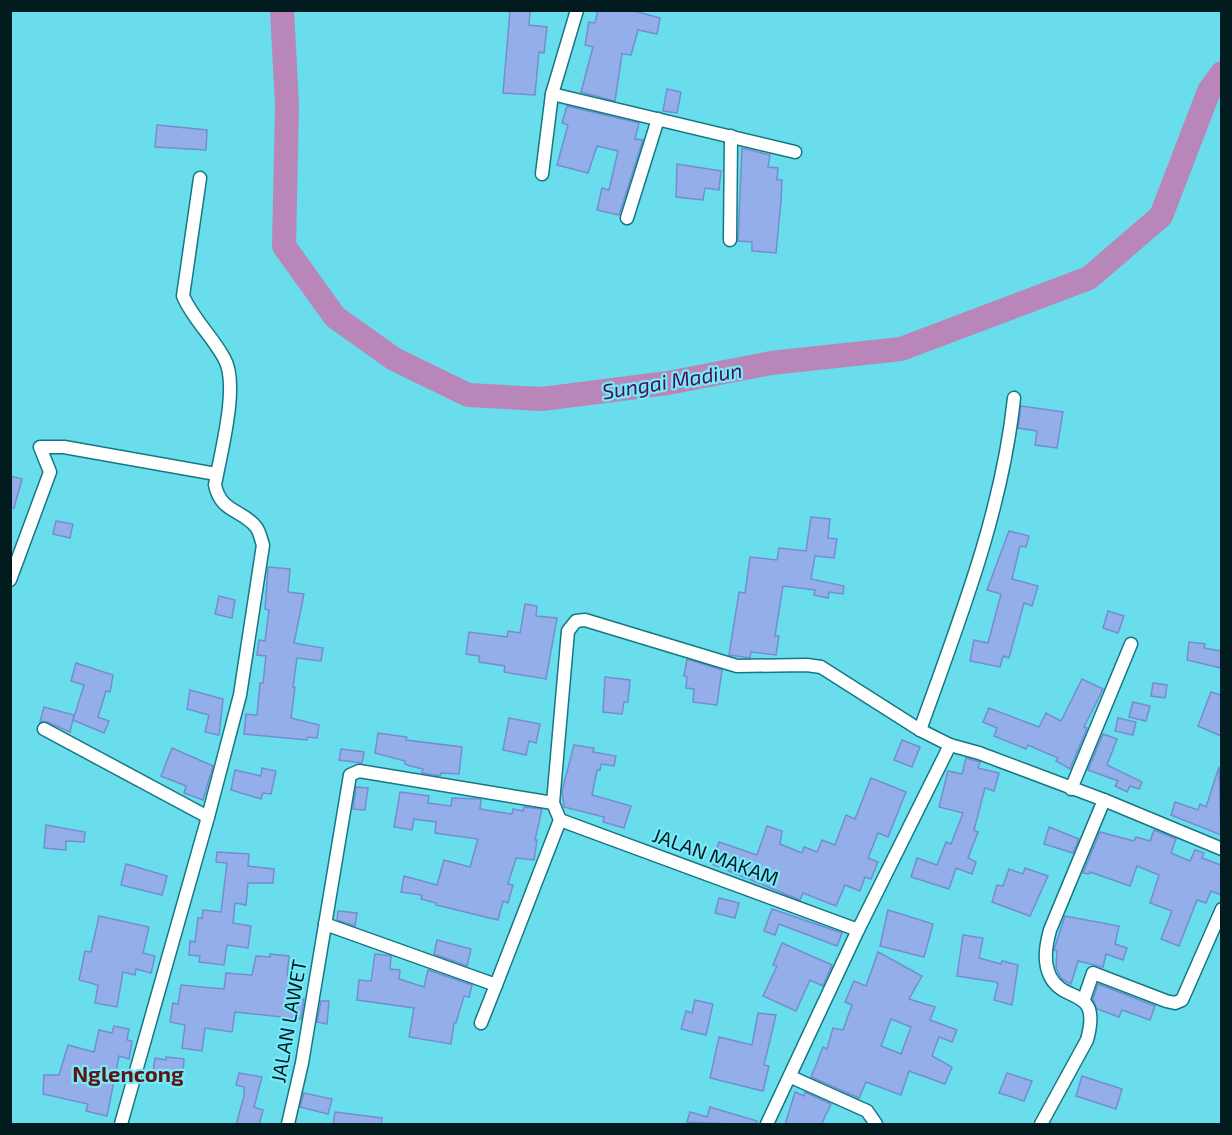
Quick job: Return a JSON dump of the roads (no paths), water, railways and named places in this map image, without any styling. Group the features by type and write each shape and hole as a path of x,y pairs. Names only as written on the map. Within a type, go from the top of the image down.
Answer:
{"street":[{"path":"542,174 552,94 577,10"},
{"path":"552,94 795,152"},
{"path":"627,218 658,119"},
{"path":"730,240 731,136"},
{"path":"120,1125 208,817 240,695 263,545 257,528 217,497 214,485 230,394 229,370 225,359 188,308 183,296 200,178"},
{"path":"920,730 977,572 1010,434 1014,398"},
{"path":"10,580 50,472 40,447 64,447 216,474"},
{"path":"481,1023 560,820 553,802 568,631 576,621 585,620 737,666 807,665 821,668 920,730 950,745 979,753 1104,800 1221,849"},
{"path":"1071,789 1131,644"},
{"path":"44,729 208,817"},
{"path":"767,1125 858,930 950,745"},
{"name":"JALAN LAWET","path":"288,1125 302,1063 348,778 353,772 359,771 553,802"},
{"path":"1041,1125 1087,1040 1091,1024 1090,1012 1084,999 1058,985 1050,977 1045,952 1050,930 1104,800"},
{"name":"JALAN MAKAM","path":"560,820 858,930"},
{"path":"1084,999 1093,973 1166,1002 1182,1000 1221,909"},
{"path":"325,924 496,985"},
{"path":"791,1077 867,1111 876,1125"}],"waterway":[{"name":"Sungai Madiun","path":"282,10 287,105 284,246 335,317 394,359 468,395 542,399 668,383 771,363 901,349 1089,278 1161,216 1209,91 1222,73"}],"district":[{"name":"Nglencong","path":"128,1073"}]}
